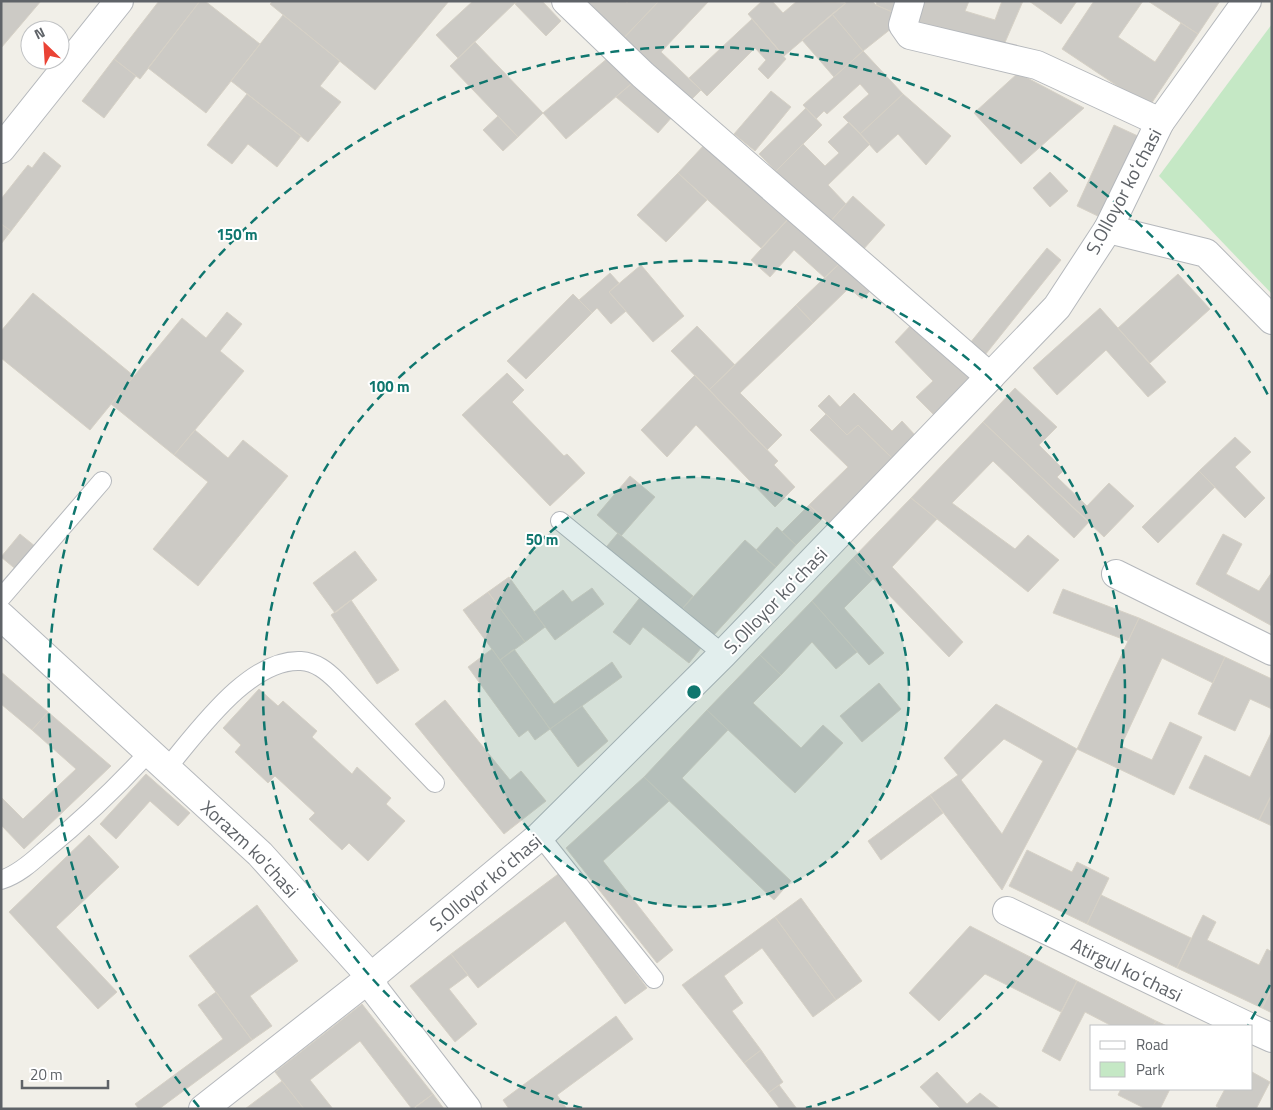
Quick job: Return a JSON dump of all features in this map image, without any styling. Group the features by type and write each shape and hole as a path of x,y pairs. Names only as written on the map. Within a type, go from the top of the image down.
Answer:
{"street":[{"path":"1,149 119,1"},
{"path":"566,1 643,75 990,377"},
{"path":"910,1 903,24 910,35 1037,65 1160,122"},
{"name":"S.Olloyor koʻchasi","path":"203,1109 371,977 540,836 723,654 1057,307 1108,229 1160,122 1247,1"},
{"path":"1108,229 1206,253 1272,320"},
{"path":"1116,574 1272,650"},
{"name":"Xorazm ko'chasi","path":"1,616 260,854 371,977 375,990 466,1109"},
{"name":"Atirgul koʻchasi","path":"1007,911 1245,1025"},
{"path":"1253,1029 1272,1038"}],"lane":[{"path":"1,598 102,481"},
{"path":"560,521 723,654"},
{"path":"1,880 24,868 52,846 108,796 158,760 226,698 270,667 301,661 322,667 434,784"},
{"path":"540,836 654,980"}],"green space":[{"path":"1272,24 1272,294 1159,176"}],"building":[{"path":"1,1 41,1 25,20 20,20 20,26 1,48"},
{"path":"159,1 200,1 140,79 114,59"},
{"path":"200,1 205,1 260,44 206,113 148,68"},
{"path":"273,1 449,1 375,90 270,4"},
{"path":"473,1 517,1 458,58 436,35"},
{"path":"517,1 542,1 561,21 546,36 515,4"},
{"path":"575,1 625,1 627,3 629,1 659,1 619,43"},
{"path":"659,1 709,1 661,52 701,90 687,104 619,43"},
{"path":"762,1 772,1 783,13 797,1 846,3 784,56 748,14"},
{"path":"845,1 872,1 876,5 897,14 892,28 863,51 832,14 846,3"},
{"path":"877,1 902,1 897,14 876,5"},
{"path":"918,1 969,1 965,11 995,20 1002,1 1023,1 1003,47 910,22"},
{"path":"1029,1 1077,1 1061,24"},
{"path":"1094,1 1143,1 1118,37 1155,62 1181,23 1198,34 1149,107 1062,49"},
{"path":"1148,1 1220,1 1198,34"},
{"path":"832,14 863,51 834,77 802,40"},
{"path":"283,15 340,61 320,86 341,102 308,142 231,81"},
{"path":"752,19 786,59 768,79 758,69 766,60 755,48 707,96 689,78"},
{"path":"475,42 543,113 518,137 450,66"},
{"path":"863,51 903,94 860,134 843,117 869,94 860,84 827,114 824,111 816,119 803,105"},
{"path":"609,57 631,84 566,139 543,113"},
{"path":"114,59 136,76 104,118 82,101"},
{"path":"1018,73 1084,108 1021,164 974,113"},
{"path":"631,84 672,117 658,133 616,97"},
{"path":"771,91 791,107 755,151 734,134"},
{"path":"247,94 301,136 277,167 248,144 232,164 207,145"},
{"path":"903,94 951,136 926,165 898,134 877,153 860,134"},
{"path":"806,108 822,125 776,171 759,154"},
{"path":"498,116 518,137 503,151 483,130"},
{"path":"849,122 870,144 828,185 846,204 829,223 776,171 803,144 825,166 839,153 828,142"},
{"path":"1114,125 1140,137 1102,218 1077,206"},
{"path":"706,143 791,216 761,248 678,173"},
{"path":"44,152 61,166 11,231 1,224 1,199 28,165 32,168"},
{"path":"1050,172 1068,191 1050,207 1033,188"},
{"path":"678,173 707,200 666,242 637,215"},
{"path":"853,196 885,225 862,251 829,223"},
{"path":"791,216 842,261 825,278 794,250 770,277 751,260"},
{"path":"1,224 11,231 1,244"},
{"path":"1047,248 1061,260 985,355 970,343"},
{"path":"842,261 873,288 862,299 849,288 813,323 796,305"},
{"path":"641,265 684,316 653,342 609,292"},
{"path":"610,273 619,283 609,292 626,311 611,324 597,308 592,313 579,300"},
{"path":"1178,274 1210,309 1150,363 1118,328"},
{"path":"33,293 134,376 90,430 1,358 1,331"},
{"path":"573,294 592,313 526,379 507,361"},
{"path":"796,305 813,323 740,393 782,435 767,450 709,390"},
{"path":"1100,308 1166,382 1148,397 1106,350 1057,395 1033,368"},
{"path":"227,312 242,324 220,351 244,371 174,455 111,404 182,318 206,338"},
{"path":"914,322 971,380 935,416 916,397 933,381 895,342"},
{"path":"697,326 735,365 709,390 671,351"},
{"path":"507,373 524,390 512,402 564,456 567,454 585,473 550,506 462,415"},
{"path":"695,375 778,461 774,465 795,487 775,507 696,425 667,457 641,430"},
{"path":"1015,388 1057,427 1039,445 1064,470 1057,477 1087,506 1109,483 1134,506 1104,537 983,422"},
{"path":"854,393 892,431 902,421 916,436 893,459 858,425 847,435 818,406 829,395 840,407"},
{"path":"826,414 847,435 858,425 893,459 831,526 809,505 848,467 810,430"},
{"path":"983,422 1089,522 1074,538 993,461 952,503 1015,549 1028,535 1059,560 1028,592 911,498"},
{"path":"195,430 228,458 243,440 288,476 198,586 153,549 208,482 174,455"},
{"path":"1235,437 1251,452 1235,467 1265,498 1245,518 1199,471"},
{"path":"1199,471 1215,487 1158,543 1142,527"},
{"path":"630,476 655,497 621,536 597,515"},
{"path":"911,498 937,519 892,567 963,642 949,657 853,558"},
{"path":"809,505 823,518 796,545 782,532"},
{"path":"777,527 796,545 776,567 756,550"},
{"path":"618,533 693,596 677,615 602,552"},
{"path":"20,534 36,547 18,571 1,557"},
{"path":"1223,534 1242,544 1226,574 1259,591 1272,572 1272,626 1196,584"},
{"path":"745,540 776,567 713,636 683,608"},
{"path":"355,551 377,580 335,613 313,583"},
{"path":"853,558 873,579 844,608 884,653 869,665 812,601"},
{"path":"509,577 545,627 525,642 488,592"},
{"path":"592,588 604,604 555,640 534,612 563,590 572,602"},
{"path":"1063,589 1139,618 1128,641 1053,613"},
{"path":"488,592 525,642 500,660 463,610"},
{"path":"642,595 705,643 689,663 643,627 630,645 613,632"},
{"path":"351,600 399,670 377,684 331,615"},
{"path":"812,601 857,652 836,669 812,642 781,675 760,655"},
{"path":"1139,618 1225,657 1213,683 1162,658 1121,746 1152,760 1170,722 1202,737 1174,795 1077,749"},
{"path":"492,649 550,729 535,740 528,730 519,737 468,667"},
{"path":"514,649 554,704 612,662 622,677 550,729 500,660"},
{"path":"760,655 781,675 753,703 801,748 823,725 843,743 795,793 707,710"},
{"path":"1225,657 1272,679 1272,709 1250,699 1235,731 1198,714"},
{"path":"1,672 48,712 32,730 1,704"},
{"path":"879,683 901,709 862,742 840,716"},
{"path":"259,689 278,706 283,701 317,731 312,737 352,774 357,767 391,798 386,804 405,821 368,861 349,843 342,850 309,819 315,813 275,776 268,783 235,752 241,745 223,728"},
{"path":"445,700 510,780 521,771 546,801 504,834 415,724"},
{"path":"996,704 1077,749 1002,890 930,795 958,775 944,758","holes":["1004,739 1043,761 1002,834 961,780"]},
{"path":"582,706 608,741 578,767 550,729"},
{"path":"707,710 728,730 682,778 791,881 774,900 644,777"},
{"path":"48,712 111,766 24,849 1,825 1,797 23,819 76,769 32,730"},
{"path":"1272,731 1272,794 1259,820 1189,788 1205,755 1250,777"},
{"path":"146,774 190,813 178,826 150,801 116,839 100,824"},
{"path":"644,777 669,801 603,861 673,950 657,963 566,848"},
{"path":"1272,794 1272,826 1259,820"},
{"path":"930,795 943,813 881,860 868,841"},
{"path":"89,835 119,867 56,927 117,992 98,1009 9,912"},
{"path":"1027,850 1072,872 1077,862 1109,878 1087,924 1009,886"},
{"path":"561,872 647,988 625,1004 565,921 478,988 451,954"},
{"path":"1101,895 1191,938 1177,968 1087,924"},
{"path":"801,898 862,981 836,1000 775,917"},
{"path":"257,905 298,961 250,996 272,1026 252,1040 189,956"},
{"path":"1203,915 1216,922 1207,940 1259,965 1267,949 1272,952 1272,988 1262,1008 1177,968"},
{"path":"775,917 836,1000 813,1017 762,948 724,976 743,1003 732,1011 761,1050 744,1063 682,985"},
{"path":"970,926 1077,981 1061,1012 985,974 939,1021 909,993"},
{"path":"451,954 468,975 449,989 477,1024 455,1042 410,986"},
{"path":"1077,981 1156,1021 1154,1025 1110,1025 1085,1012 1060,1061 1042,1051"},
{"path":"1272,988 1272,1013 1262,1008"},
{"path":"216,992 252,1040 159,1109 139,1109 135,1104 223,1039 198,1005"},
{"path":"362,1004 433,1094 412,1109 360,1041 310,1080 333,1109 304,1109 275,1072"},
{"path":"616,1016 633,1039 557,1095 567,1109 509,1109 503,1100"},
{"path":"1156,1021 1165,1025 1154,1025"},
{"path":"761,1050 783,1082 768,1093 744,1063"},
{"path":"937,1072 967,1104 980,1093 1000,1109 941,1109 920,1087"},
{"path":"1253,1073 1270,1082 1256,1109 1221,1109 1216,1106 1224,1090 1253,1090"},
{"path":"282,1081 304,1109 245,1109"},
{"path":"779,1085 797,1109 780,1109 768,1093"},
{"path":"1120,1090 1170,1090 1160,1109 1146,1109 1118,1095"},
{"path":"433,1094 444,1109 417,1109 416,1107"}]}
